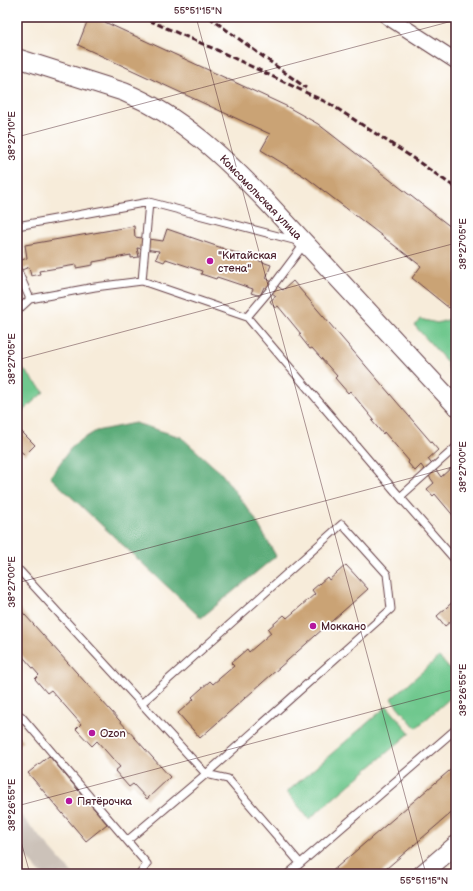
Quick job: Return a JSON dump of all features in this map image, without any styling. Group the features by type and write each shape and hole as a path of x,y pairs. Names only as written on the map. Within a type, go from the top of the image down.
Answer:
{"street":[{"path":"388,17 456,61"},
{"name":"Комсомольская улица","path":"17,58 124,92 152,104 217,152 237,170 456,406"},
{"path":"422,874 456,845"}],"lane":[{"path":"142,281 149,202"},
{"path":"17,226 149,202 305,243 269,291 247,317"},
{"path":"17,269 30,299"},
{"path":"17,310 30,299 95,287 142,281 247,317 456,561"},
{"path":"400,497 456,447"},
{"path":"128,840 206,774 391,609 387,574 342,524 141,704"},
{"path":"17,574 20,571 206,774 228,779 300,863"},
{"path":"18,715 128,840 147,864"},
{"path":"288,874 456,729"},
{"path":"135,874 147,864"},
{"path":"140,874 147,864"}],"shaded area":[{"path":"17,811 73,874 41,874 17,846"}],"green space":[{"path":"456,315 456,360 447,362 415,326 420,319 437,323 454,318"},
{"path":"456,360 456,381 451,376 447,362"},
{"path":"17,362 44,392 17,416"},
{"path":"135,423 181,437 222,474 254,517 276,556 201,618 50,477 73,445 96,431"},
{"path":"439,657 456,676 456,693 416,728 391,699"},
{"path":"387,706 410,733 309,819 287,792"}],"building":[{"path":"89,17 94,17 286,106 318,124 456,231 456,300 449,308 412,278 421,266 307,178 261,150 270,134 78,45"},
{"path":"134,226 135,237 163,241 167,229 271,265 266,278 283,290 293,281 438,450 428,459 441,477 451,468 456,474 456,519 435,494 433,496 427,489 434,483 421,465 415,471 408,463 409,461 384,432 383,434 372,421 374,420 350,391 348,393 335,378 337,376 312,348 310,349 299,335 301,334 278,306 275,308 270,301 276,296 264,287 260,296 251,293 253,289 217,277 216,279 201,274 202,271 166,259 164,262 156,259 159,251 137,248 139,257 131,258 131,255 93,262 93,265 76,268 76,265 39,271 40,274 31,276 29,267 17,272 17,262 27,258 25,245"},
{"path":"19,429 35,445 25,455 17,448 17,431"},
{"path":"346,565 368,589 200,738 178,713 194,699 192,697 210,681 213,684 234,666 231,663 247,649 249,652 271,633 268,629 284,615 287,618 315,594 312,590 327,577 329,580"},
{"path":"456,599 456,617 445,626 437,616"},
{"path":"17,606 170,777 147,799 133,784 129,787 115,771 120,767 97,741 92,746 76,729 81,724 51,690 47,693 35,679 39,675 17,650"},
{"path":"17,735 23,741 17,747"},
{"path":"49,756 107,824 86,841 28,773"},
{"path":"456,765 456,809 380,874 330,873"}],"railway":[{"path":"141,17 219,51 330,104 456,188"},
{"path":"209,17 306,88"}],"place":[{"name":"\"Китайская стена\"","path":"210,261"},
{"name":"Моккано","path":"313,626"},
{"name":"Ozon","path":"92,733"},
{"name":"Пятёрочка","path":"69,801"}]}
